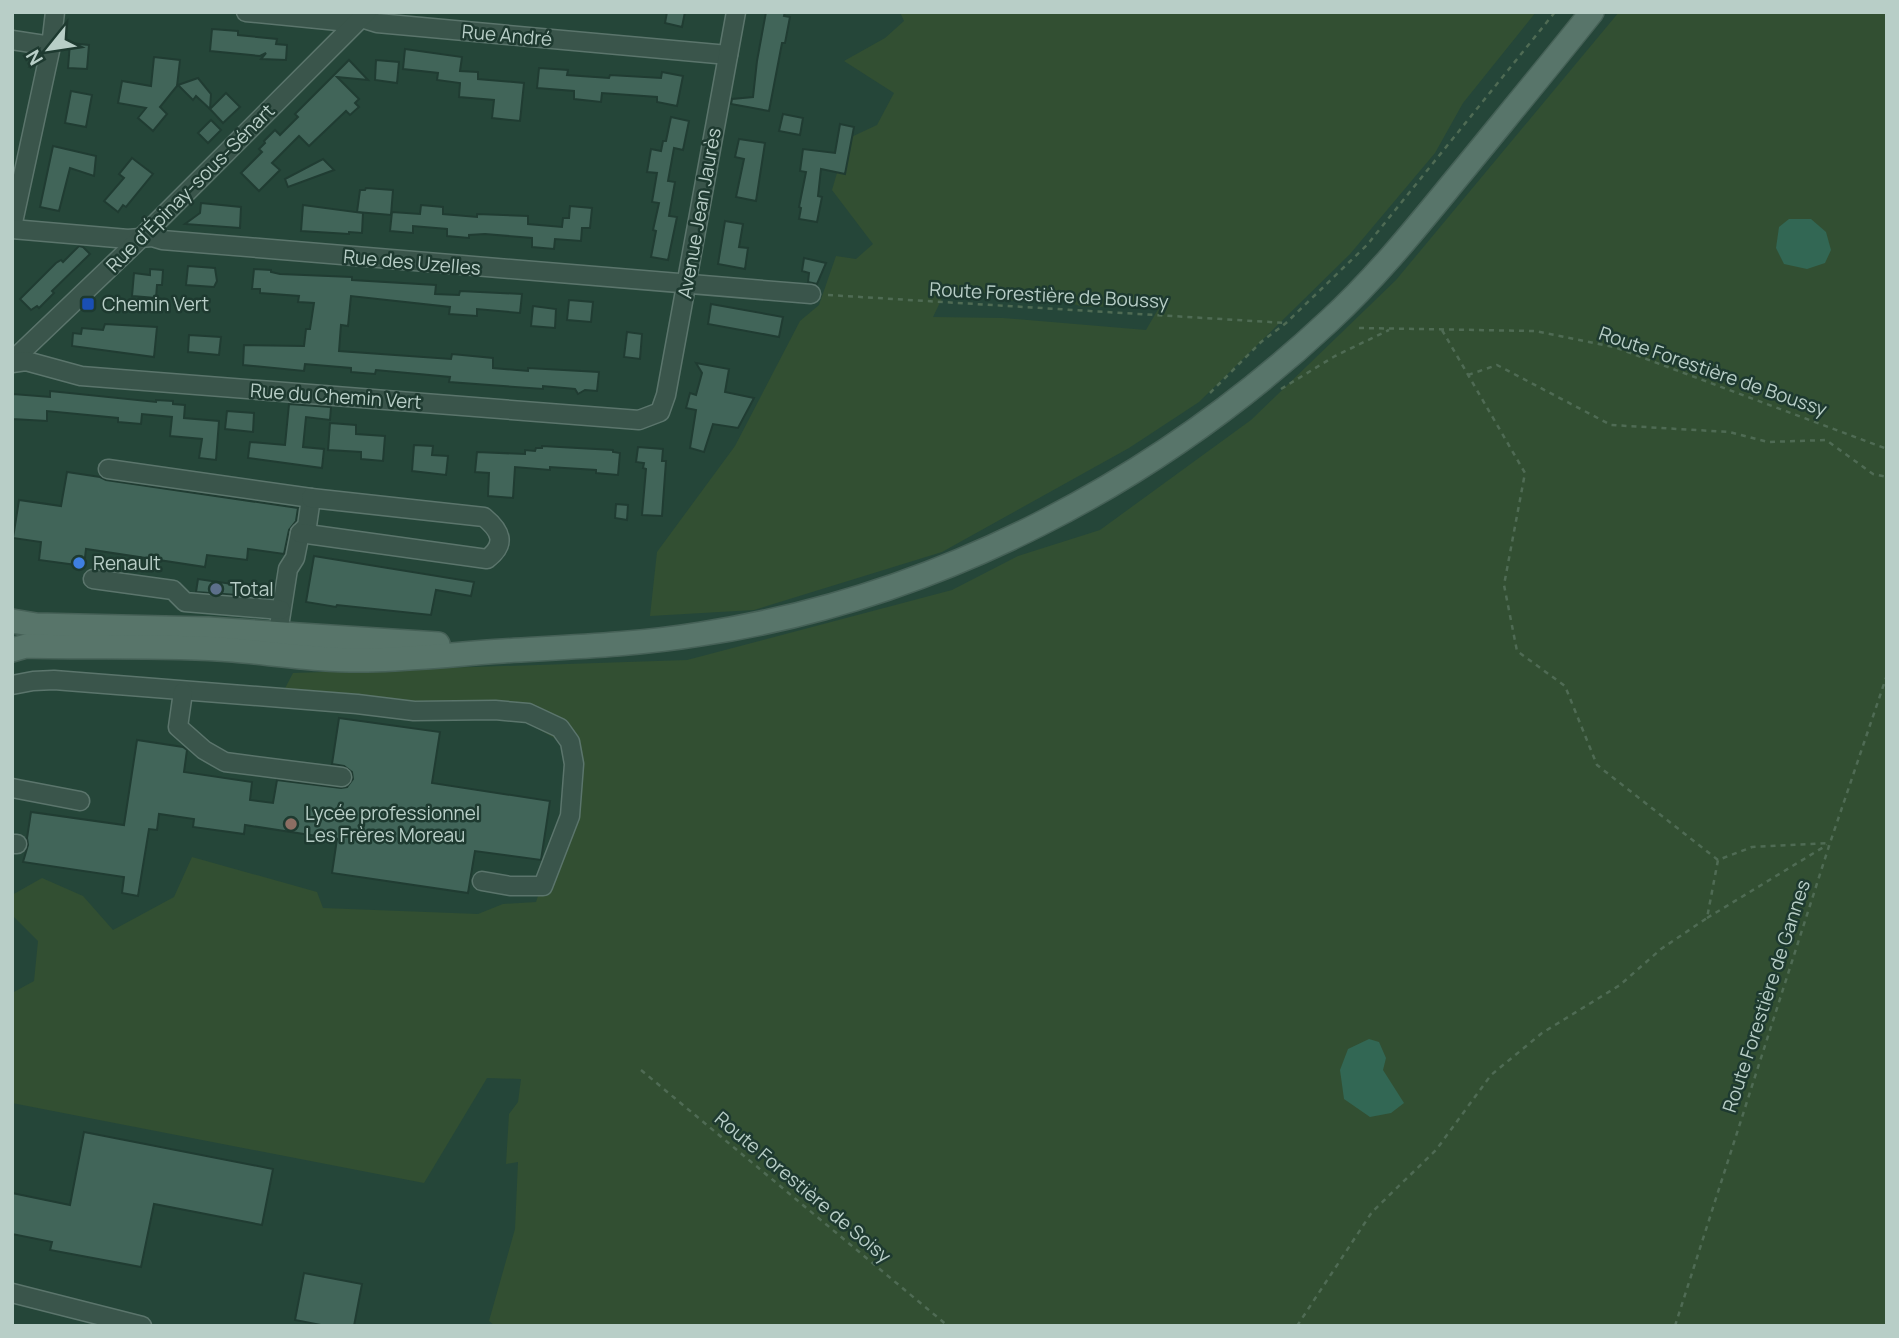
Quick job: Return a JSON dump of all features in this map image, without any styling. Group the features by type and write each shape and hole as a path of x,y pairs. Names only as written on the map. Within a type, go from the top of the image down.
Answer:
{"main road":[{"path":"12,650 26,646 229,650 366,660 619,645 704,634 785,618 874,592 955,562 1026,531 1104,490 1157,458 1270,375 1382,268 1592,12"},
{"path":"12,621 36,625 208,629 386,639 511,651"}],"street":[{"path":"12,228 15,203 51,46 55,12"},
{"name":"Rue André","path":"246,12 338,21 364,15 377,23 728,55"},
{"name":"Avenue Jean Jaurès","path":"660,412 666,395 736,12"},
{"name":"Rue d'Épinay-sous-Sénart","path":"12,362 142,237 364,15"},
{"path":"12,40 51,46"},
{"name":"Rue des Uzelles","path":"12,228 811,294"},
{"name":"Rue du Chemin Vert","path":"12,362 26,361 81,376 597,416 639,419 660,412"},
{"path":"108,469 311,498 484,517 496,527 500,541 497,552 487,559 300,533"},
{"path":"278,634 288,569 295,558 300,533 307,526 311,498"},
{"path":"93,579 173,590 185,602 281,610"},
{"path":"12,685 54,680 414,711 495,710 528,713 560,728 570,742 574,765 570,816 543,886 510,886 482,881"},
{"path":"183,692 178,727 204,750 225,762 342,777"},
{"path":"12,788 80,800"},
{"path":"12,1293 142,1326"}],"path":[{"path":"1206,402 1212,390 1261,342 1286,323 1367,245 1555,12"},
{"name":"Route Forestière de Boussy","path":"811,294 1286,323"},
{"name":"Route Forestière de Boussy","path":"1359,328 1535,331 1614,347 1887,449"},
{"path":"1272,395 1335,356 1392,329"},
{"path":"1442,330 1525,474 1504,585 1517,651 1566,686 1597,765 1718,860"},
{"path":"1467,375 1497,365 1611,425 1728,432 1769,442 1826,440 1873,474 1887,477"},
{"name":"Route Forestière de Gannes","path":"1675,1326 1830,843 1887,675"},
{"path":"1718,860 1752,847 1830,843"},
{"path":"1297,1326 1372,1212 1436,1150 1491,1075 1542,1033 1620,985 1661,949 1830,843"},
{"path":"1707,918 1718,860"},
{"name":"Route Forestière de Soisy","path":"641,1070 948,1326"}],"shaded area":[{"path":"900,12 1536,12 1463,103 1435,153 1350,254 1199,402 1129,448 942,552 754,610 650,616 657,552 735,446 800,321 819,305 836,256 856,259 873,244 832,190 847,139 877,125 894,93 844,61 885,38 904,21","holes":["945,292 1007,294 1006,301 1029,299 1068,302 1083,307 1160,306 1146,330 1003,318 933,317"]},
{"path":"1619,12 1887,12 1887,1326 495,1326 489,1321 515,1229 518,1162 506,1164 509,1114 518,1102 521,1079 487,1078 424,1183 12,1103 12,993 34,981 38,941 12,915 12,895 42,878 83,896 113,930 174,897 192,857 317,892 323,908 478,914 503,904 536,902 578,768 563,743 517,717 282,694 293,673 687,660 952,590 1018,556 1100,530 1251,420 1396,280"},
{"path":"1789,219 1811,219 1826,232 1831,250 1825,263 1807,269 1784,264 1776,248 1779,227"},
{"path":"1369,1039 1379,1042 1386,1058 1383,1070 1404,1103 1391,1113 1370,1117 1344,1099 1340,1070 1348,1049"}],"building":[{"path":"667,12 685,12 682,27 665,23"},
{"path":"766,12 785,12 784,16 790,17 785,43 782,43 769,111 731,104 732,99 753,97"},
{"path":"212,29 277,39 276,44 287,45 286,60 261,59 266,53 260,56 210,51"},
{"path":"70,43 89,45 87,69 68,68"},
{"path":"405,49 462,57 460,71 478,72 478,79 524,83 520,121 492,118 494,100 459,97 460,83 437,80 438,73 403,69"},
{"path":"154,57 180,60 177,86 160,107 167,114 153,131 138,118 146,108 118,103 122,81 151,86"},
{"path":"349,60 368,80 337,77 359,99 355,103 359,107 350,115 346,111 309,146 299,136 272,163 280,170 259,191 241,173 262,152 259,149 264,141 275,130 280,135 298,117 295,114"},
{"path":"376,60 399,62 397,83 375,80"},
{"path":"539,68 568,70 567,75 609,78 610,75 661,78 662,72 683,76 677,106 657,102 657,97 602,93 601,102 574,99 574,91 537,88"},
{"path":"198,78 211,94 210,109 196,96 193,100 178,85"},
{"path":"71,91 92,95 86,127 65,123"},
{"path":"226,93 240,107 223,123 210,109"},
{"path":"783,114 803,118 800,135 779,131"},
{"path":"671,117 689,121 683,150 674,148 668,181 675,182 669,216 677,217 668,260 651,257 659,203 652,202 657,173 647,172 651,149 661,151"},
{"path":"211,120 221,130 208,143 198,133"},
{"path":"840,124 854,127 845,174 821,169 818,196 822,197 817,222 799,219 806,172 800,171 803,149 835,153"},
{"path":"739,139 765,143 756,201 736,197 744,159 735,157"},
{"path":"53,146 96,156 94,176 70,168 59,211 40,207"},
{"path":"132,158 153,174 126,207 123,205 118,212 104,201 124,178 119,174"},
{"path":"323,159 334,170 288,187 285,179"},
{"path":"360,190 393,190 391,215 357,212"},
{"path":"201,203 241,207 240,228 185,224 200,213"},
{"path":"303,205 363,213 362,233 301,231"},
{"path":"421,205 443,207 443,214 477,217 477,214 528,216 528,224 562,227 563,218 569,218 570,206 592,208 590,228 582,228 581,241 555,239 554,249 532,247 532,238 485,234 469,235 469,238 447,236 447,229 413,226 413,233 390,231 392,212 420,214"},
{"path":"725,221 743,224 739,247 748,248 745,269 718,264"},
{"path":"79,246 90,254 52,291 54,293 39,308 37,306 31,310 20,299 56,263 61,260 63,262"},
{"path":"804,258 826,263 817,284 808,282 809,273 802,271"},
{"path":"188,266 215,268 217,281 214,287 186,285"},
{"path":"150,269 163,270 162,285 157,285 156,298 132,296 134,273 150,275"},
{"path":"254,269 271,270 280,274 436,285 435,294 459,295 460,291 522,294 520,313 477,309 477,316 449,314 450,307 351,296 348,326 341,325 339,351 451,359 452,354 493,358 493,368 599,372 597,391 585,390 578,394 575,389 449,382 450,377 376,370 375,374 351,372 351,368 305,364 304,371 243,365 244,345 304,346 314,303 298,302 299,296 260,293 260,289 252,289"},
{"path":"569,300 593,302 591,322 567,320"},
{"path":"711,304 783,317 779,337 708,324"},
{"path":"533,306 556,309 555,328 531,326"},
{"path":"105,324 157,327 154,357 72,346 73,333 81,334 82,328 103,330"},
{"path":"627,332 642,334 640,359 624,357"},
{"path":"189,335 221,337 219,355 188,352"},
{"path":"696,363 729,369 725,392 754,398 738,428 713,424 704,452 690,448 696,410 686,408 690,393 696,395 702,373"},
{"path":"50,391 156,402 173,401 173,404 185,405 184,418 219,421 216,460 199,458 202,439 170,436 172,417 142,414 141,424 118,422 118,418 47,411 47,421 12,419 13,394 50,397"},
{"path":"289,404 331,407 330,420 306,417 303,447 324,449 322,468 248,458 250,442 285,445"},
{"path":"227,411 254,413 253,432 225,429"},
{"path":"330,423 356,425 356,434 385,436 383,461 361,459 361,452 328,450"},
{"path":"414,445 433,446 432,455 448,456 446,475 412,471"},
{"path":"542,446 613,450 620,453 618,475 596,473 596,470 515,467 513,498 488,496 489,473 475,472 477,452 525,454 525,450 535,451"},
{"path":"638,447 663,449 662,461 666,461 662,516 642,515 646,469 643,468 644,463 636,462"},
{"path":"67,472 298,508 296,521 289,530 284,554 248,549 247,560 207,555 205,567 86,549 84,566 39,560 41,542 13,538 19,500 61,506"},
{"path":"616,504 628,505 627,520 615,518"},
{"path":"314,556 474,582 471,596 436,590 431,615 336,607 306,602"},
{"path":"198,579 239,585 237,595 196,592"},
{"path":"339,718 440,732 432,783 550,801 541,860 475,851 468,893 332,873 337,839 245,825 244,834 193,827 194,819 159,814 157,830 149,829 138,896 122,893 124,877 23,862 28,845 31,812 124,825 137,740 183,747 187,750 184,772 252,782 250,800 273,803 277,780 347,787 353,779 352,772 344,766 332,764"},
{"path":"84,1132 273,1169 262,1225 154,1204 141,1267 50,1250 52,1242 12,1234 12,1193 70,1205"},
{"path":"304,1273 362,1284 354,1326 326,1326 295,1320"}],"place":[{"name":"Chemin Vert","path":"88,304"},
{"name":"Renault","path":"79,563"},
{"name":"Total","path":"216,589"},
{"name":"Lycée professionnel Les Frères Moreau","path":"291,824"}]}
